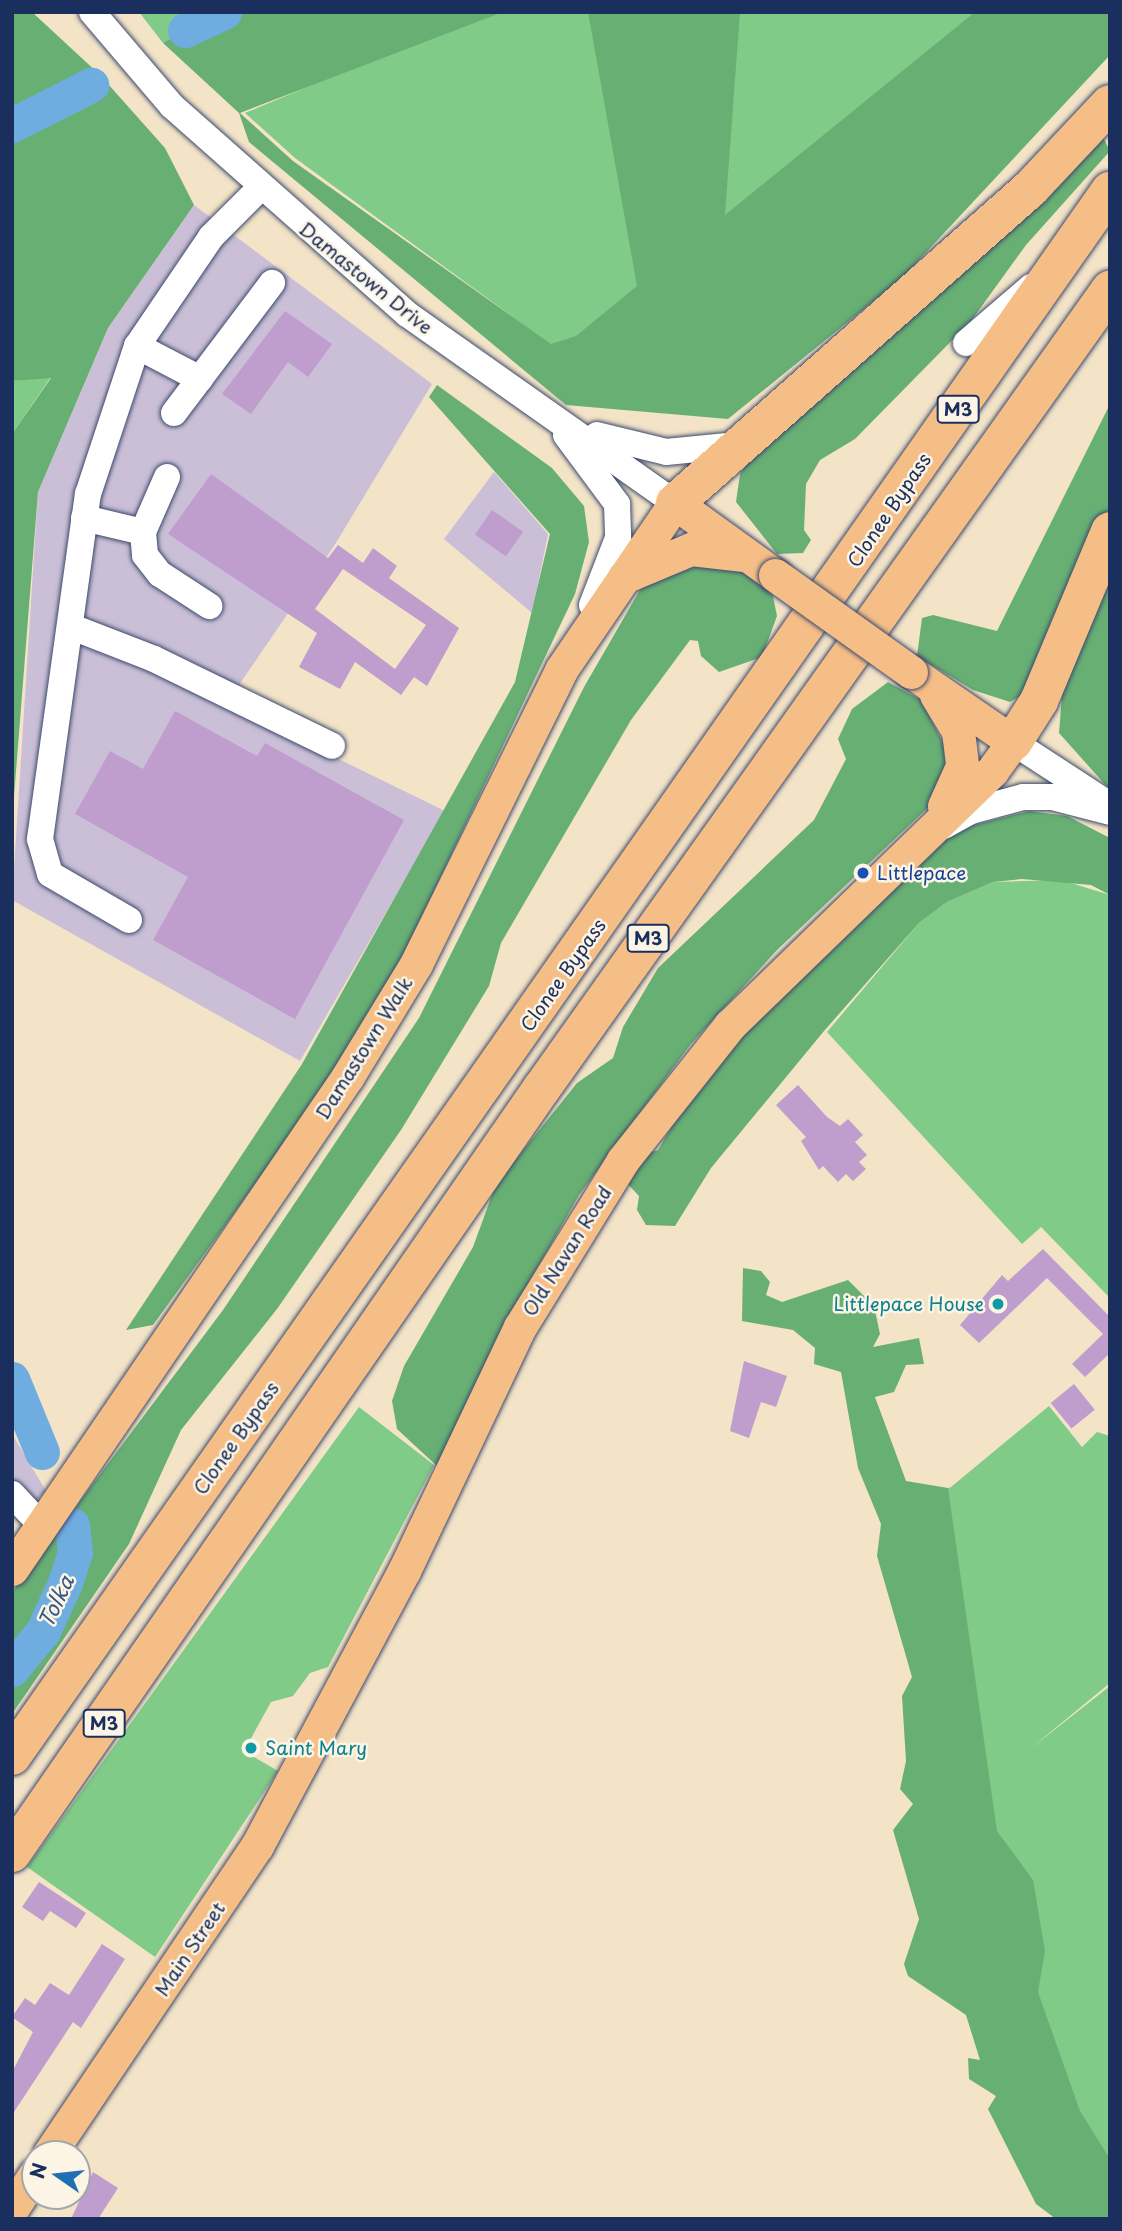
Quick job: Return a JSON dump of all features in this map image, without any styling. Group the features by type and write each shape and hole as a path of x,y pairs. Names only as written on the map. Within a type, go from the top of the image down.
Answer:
{"highway":[{"path":"675,503 724,456 1031,188 1110,104"},
{"name":"Clonee Bypass","path":"12,1756 1110,191"},
{"name":"M3","path":"12,1853 542,1088 1110,290"},
{"path":"1013,742 1039,701 1110,531"}],"main road":[{"path":"724,456 717,516 745,554"},
{"path":"675,503 1013,742"},
{"name":"Damastown Walk","path":"16,1557 43,1527 198,1302 416,964 561,670 675,503"},
{"path":"623,577 691,549 745,554"},
{"path":"920,839 950,798 962,766 958,731 921,679"},
{"name":"Old Navan Road","path":"320,1736 520,1327 617,1170 730,1025 920,839 1013,742"},
{"name":"Main Street","path":"59,2140 193,1945 320,1736"}],"street":[{"name":"Damastown Drive","path":"92,12 172,106 259,188 407,314 675,503"},
{"path":"129,920 50,874 40,839 72,627 84,518 137,346 211,237 259,188"},
{"path":"966,343 1025,290 1047,279"},
{"path":"174,413 272,283"},
{"path":"137,346 200,379"},
{"path":"547,412 640,450 707,451 724,456"},
{"path":"547,412 609,487 620,524 610,567 561,670"},
{"path":"167,477 144,532 145,555 160,574 209,606"},
{"path":"84,518 144,532"},
{"path":"72,627 154,659 332,746"},
{"path":"1013,742 1110,805"},
{"name":"Old Navan Road","path":"920,839 971,811 1023,797 1052,797 1110,812"},
{"path":"12,1494 43,1527"}],"shaded area":[{"path":"194,205 432,384 334,546 226,704 445,811 300,1061 12,900 38,492 108,328"},
{"path":"494,472 548,534 532,613 444,539"},
{"path":"12,1434 46,1491 12,1521"}],"green space":[{"path":"12,12 32,12 100,75 165,148 194,205 108,328 38,492 12,822 12,434 51,378 12,381"},
{"path":"139,12 183,12 179,33 163,43"},
{"path":"183,12 503,12 240,113 293,161 551,344 576,336 637,286 588,12 740,12 725,215 975,12 1110,12 1110,55 903,277 728,419 566,405 249,142 239,113 163,43 179,33"},
{"path":"487,12 1092,12 613,390 295,158 245,113"},
{"path":"1103,137 1110,151 1026,245 971,321 855,439 820,460 806,484 804,530 811,540 803,553 777,554 736,502 740,474 762,438"},
{"path":"51,377 12,434 12,381"},
{"path":"437,385 552,468 584,506 589,542 575,594 405,952 310,1108 153,1325 126,1330 302,1064 515,682 550,534 429,397"},
{"path":"1110,404 1110,506 1030,690 1010,702 973,690 917,656 922,618 933,615 997,631"},
{"path":"1110,556 1110,790 1059,733 1064,670"},
{"path":"708,560 737,566 773,596 777,616 762,657 719,672 701,656 698,641 690,640 631,720 501,943 489,986 401,1130 277,1309 181,1430 129,1544 12,1714 12,1592 223,1310 419,1018 584,687 640,590 664,566"},
{"path":"888,682 921,700 952,760 935,801 777,950 690,1045 579,1195 506,1323 438,1467 397,1429 392,1401 404,1366 473,1247 496,1184 577,1083 613,1058 623,1027 658,968 814,820 846,759 838,739 852,709"},
{"path":"1029,811 1067,816 1110,838 1110,895 1091,885 1022,879 993,882 947,902 919,923 824,1031 711,1168 675,1226 646,1225 637,1210 639,1196 624,1180 638,1156 658,1150 688,1098 747,1022 926,849 966,827"},
{"path":"1061,880 1110,895 1110,1298 1041,1227 1022,1244 827,1032 919,923 947,902 993,882"},
{"path":"743,1268 761,1271 770,1282 766,1295 782,1302 848,1280 874,1306 880,1334 873,1347 919,1338 924,1364 906,1365 894,1392 875,1397 906,1481 948,1488 997,1831 1033,1880 1045,1951 1038,1992 1080,2111 1110,2159 1110,2219 1056,2219 1036,2204 988,2109 996,2096 969,2079 968,2058 980,2060 966,2015 908,1976 904,1964 919,1919 893,1830 913,1804 900,1789 906,1761 902,1696 912,1677 877,1556 881,1524 858,1468 841,1372 814,1364 815,1348 793,1330 742,1321"},
{"path":"1049,1406 1082,1447 1097,1432 1110,1436 1110,1683 1030,1749 1110,1686 1110,2214 1034,2048 909,1506 951,1487"},
{"path":"359,1407 434,1465 328,1667 310,1673 293,1696 271,1702 244,1751 278,1771 155,1957 27,1867"}],"building":[{"path":"285,311 332,344 308,377 288,362 251,414 222,394"},
{"path":"211,474 328,558 338,545 363,563 373,548 397,566 389,578 459,628 427,686 414,677 401,695 355,662 340,689 299,667 317,633 168,534","holes":["343,569 426,625 395,669 315,609"]},
{"path":"492,510 523,532 506,556 475,535"},
{"path":"175,711 257,756 265,743 404,820 295,1019 153,940 188,877 75,814 110,751 143,769"},
{"path":"798,1085 827,1117 840,1126 848,1119 863,1135 855,1142 867,1155 859,1162 866,1169 853,1181 846,1174 838,1182 823,1166 819,1170 801,1141 806,1137 776,1105"},
{"path":"1043,1249 1110,1317 1110,1353 1085,1377 1072,1364 1103,1334 1047,1278 979,1343 960,1325 1002,1275 1008,1281"},
{"path":"744,1361 787,1376 776,1407 761,1402 749,1438 730,1431"},
{"path":"1074,1384 1095,1410 1071,1429 1051,1403"},
{"path":"39,1882 86,1913 76,1928 50,1911 43,1921 22,1907"},
{"path":"102,1944 125,1959 81,2028 73,2022 12,2115 12,2072 33,2032 12,2017 25,1998 35,2005 50,1983 69,1995"},
{"path":"93,2172 118,2188 98,2219 71,2219 75,2210 91,2210"}],"waterway":[{"name":"Tolka","path":"185,30 224,12"},
{"name":"Tolka","path":"12,125 91,85"},
{"name":"Tolka","path":"12,1379 42,1452"},
{"name":"Tolka","path":"12,1669 43,1631 65,1583 75,1553 72,1525"}],"place":[{"name":"Littlepace","path":"863,873"},
{"name":"Littlepace House","path":"998,1304"},
{"name":"Saint Mary","path":"251,1748"}]}
